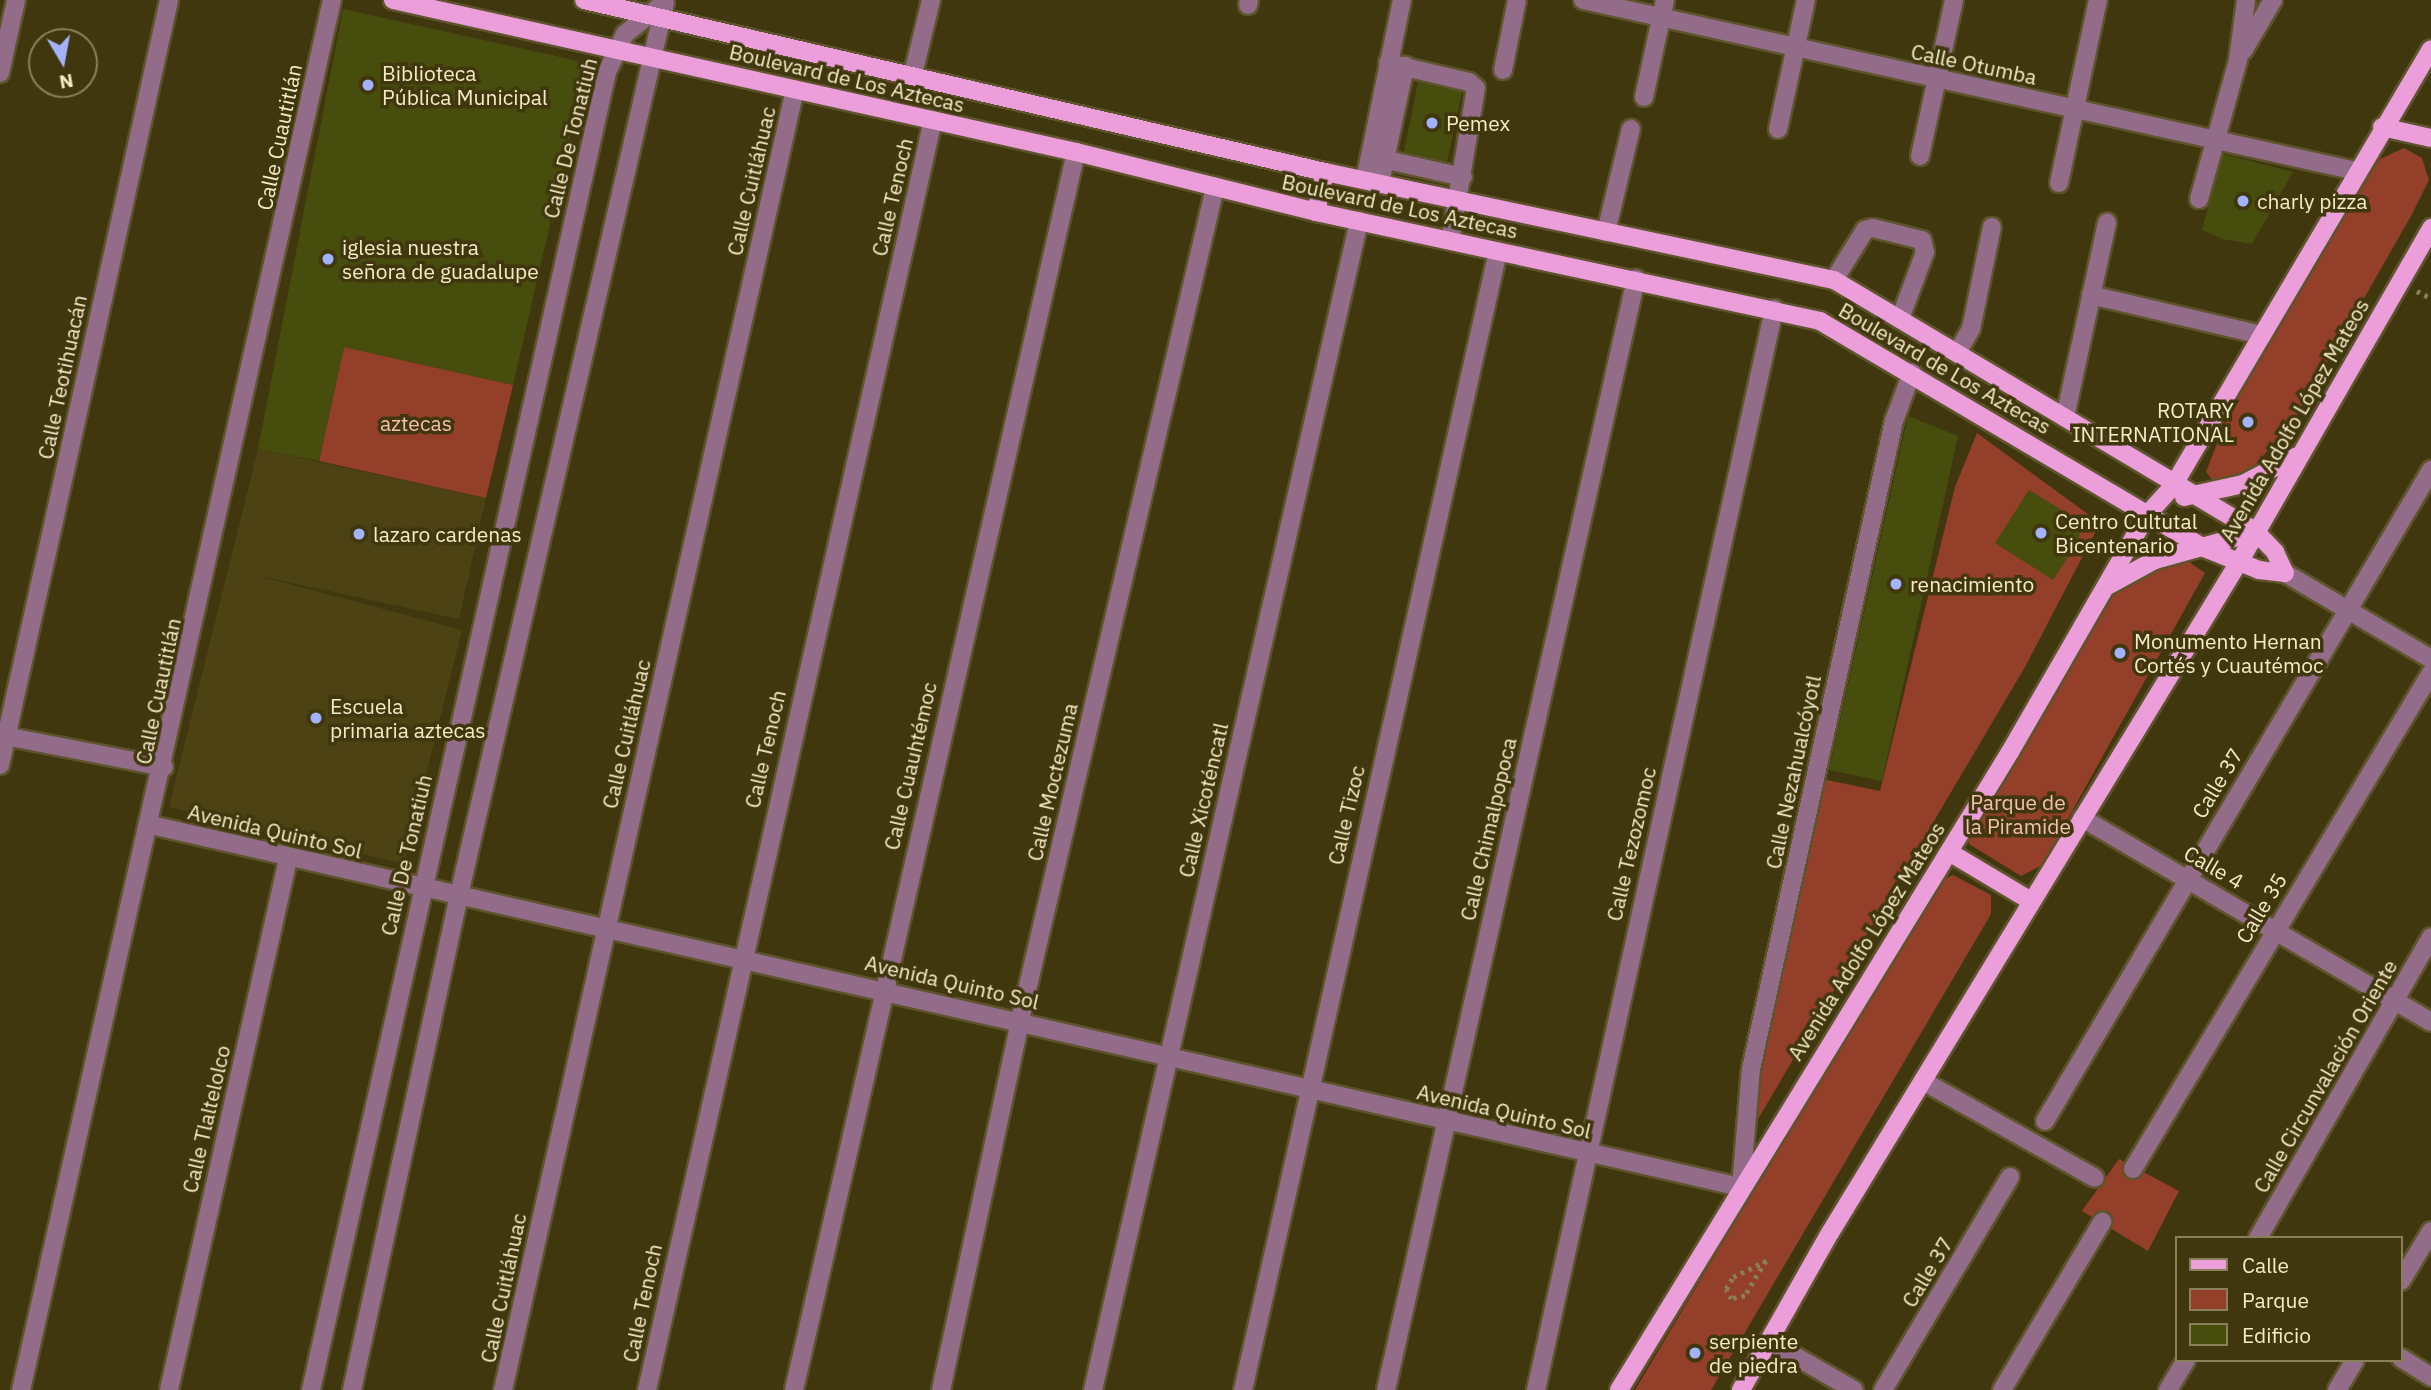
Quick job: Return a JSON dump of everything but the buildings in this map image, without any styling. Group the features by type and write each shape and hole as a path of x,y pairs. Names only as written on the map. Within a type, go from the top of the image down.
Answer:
{"main road":[{"name":"Boulevard de Los Aztecas","path":"393,0 1076,152 1316,212 1774,309 1837,328 2204,548 2238,563 2285,573"},
{"name":"Boulevard de Los Aztecas","path":"584,0 660,8 913,74 1325,172 1834,280 2065,417 2173,486 2256,532 2275,552 2285,573"},
{"name":"Avenida Adolfo López Mateos","path":"1619,1390 1948,852 2147,515 2173,486 2382,127 2431,49"},
{"path":"2382,127 2431,138"},
{"path":"1316,212 1325,172"},
{"name":"Avenida Adolfo López Mateos","path":"1741,1390 2031,901 2238,563 2296,457 2431,228"},
{"path":"2147,515 2189,495 2243,484 2296,457"},
{"path":"2105,588 2154,560 2256,532"},
{"path":"1948,852 2031,901"}],"street":[{"path":"0,73 16,0"},
{"name":"Calle Teotihuacán","path":"0,765 3,735 169,0"},
{"name":"Calle Cuautitlán","path":"21,1390 164,767 332,0"},
{"path":"913,74 931,0"},
{"path":"1372,181 1396,65 1402,0"},
{"path":"1503,69 1517,0"},
{"name":"Calle Otumba","path":"1583,0 1663,9 1795,48 2356,172"},
{"path":"1778,129 1805,0"},
{"path":"1920,156 1954,0"},
{"path":"2059,183 2098,0"},
{"path":"2199,199 2238,60 2246,0"},
{"path":"2238,60 2273,0"},
{"path":"352,1390 459,895 655,58 660,8"},
{"name":"Calle De Tonatiuh","path":"311,1390 422,886 615,48 660,8"},
{"path":"1644,97 1663,9"},
{"path":"1396,65 1469,82 1476,88 1450,241"},
{"name":"Calle Cuitláhuac","path":"503,1390 795,89"},
{"name":"Calle Tenoch","path":"647,1390 740,958 933,120"},
{"path":"1606,232 1631,129"},
{"name":"Calle Cuauhtémoc","path":"794,1390 882,989 1076,152"},
{"path":"1377,158 1463,177"},
{"name":"Calle Moctezuma","path":"941,1390 1020,1020 1215,187"},
{"name":"Calle Xicoténcatl","path":"1094,1390 1167,1056 1359,221"},
{"path":"2065,417 2107,222"},
{"path":"1957,352 1971,329 1992,227"},
{"path":"1834,280 1865,230 1918,238 1925,252 1900,319"},
{"name":"Calle Tizoc","path":"1243,1390 1308,1086 1498,251"},
{"name":"Calle Chimalpopoca","path":"1386,1390 1636,279"},
{"path":"2091,295 2262,335"},
{"name":"Calle Tezozomoc","path":"1536,1390 1585,1155 1774,309"},
{"name":"Calle Nezahualcóyotl","path":"1741,1187 1751,1069 1894,421 1912,372"},
{"name":"Calle 37","path":"2045,1121 2431,470"},
{"path":"2285,573 2431,659"},
{"name":"Calle 35","path":"2133,1169 2275,928 2431,673"},
{"path":"3,735 164,767"},
{"name":"Calle 4","path":"2082,818 2275,928 2431,1022"},
{"name":"Avenida Quinto Sol","path":"151,825 288,859 606,926 1308,1086 1585,1155 1741,1187"},
{"name":"Calle Tlaltelolco","path":"169,1390 288,859"},
{"name":"Calle Circunvalación Oriente","path":"2259,1236 2431,937"},
{"path":"1923,1081 2095,1178"},
{"name":"Calle 37","path":"1883,1390 2010,1177"},
{"path":"2002,1390 2102,1222"},
{"path":"2403,1278 2431,1231"},
{"path":"1769,1341 1854,1390"},
{"path":"2403,1359 2431,1377"},
{"path":"2168,1390 2185,1362"},
{"path":"2337,1390 2354,1362"}],"path":[{"path":"1766,1261 1745,1296 1731,1298 1727,1289 1733,1277 1766,1261"}],"shaded area":[{"name":"Escuela primaria aztecas","path":"258,449 486,498 459,619 255,575 462,630 404,864 169,807"}],"green space":[{"path":"2404,148 2422,158 2429,180 2411,216 2297,416 2245,477 2214,482 2206,472 2231,407 2327,234 2380,159"},
{"name":"aztecas","path":"344,347 513,385 486,498 319,461"},
{"path":"1977,433 2100,523 2025,667 1755,1124 1741,1124 1822,779 1880,791 1955,487"},
{"name":"Parque de la Piramide","path":"2182,557 2205,573 2042,865 2021,876 1969,844 1965,811 2110,582"},
{"path":"1953,875 1991,895 1991,914 1711,1390 1635,1390 1937,883"},
{"path":"2119,1159 2179,1191 2148,1251 2082,1211"}],"place":[{"name":"Biblioteca Pública Municipal","path":"368,85"},
{"name":"Pemex","path":"1432,123"},
{"name":"charly pizza","path":"2243,201"},
{"name":"iglesia nuestra señora de guadalupe","path":"328,259"},
{"name":"ROTARY INTERNATIONAL","path":"2248,422"},
{"name":"Centro Cultutal Bicentenario","path":"2041,533"},
{"name":"lazaro cardenas","path":"359,534"},
{"name":"renacimiento","path":"1896,584"},
{"name":"Monumento Hernan Cortés y Cuautémoc","path":"2120,653"},
{"name":"Escuela primaria aztecas","path":"316,718"},
{"name":"serpiente de piedra","path":"1695,1353"}]}
